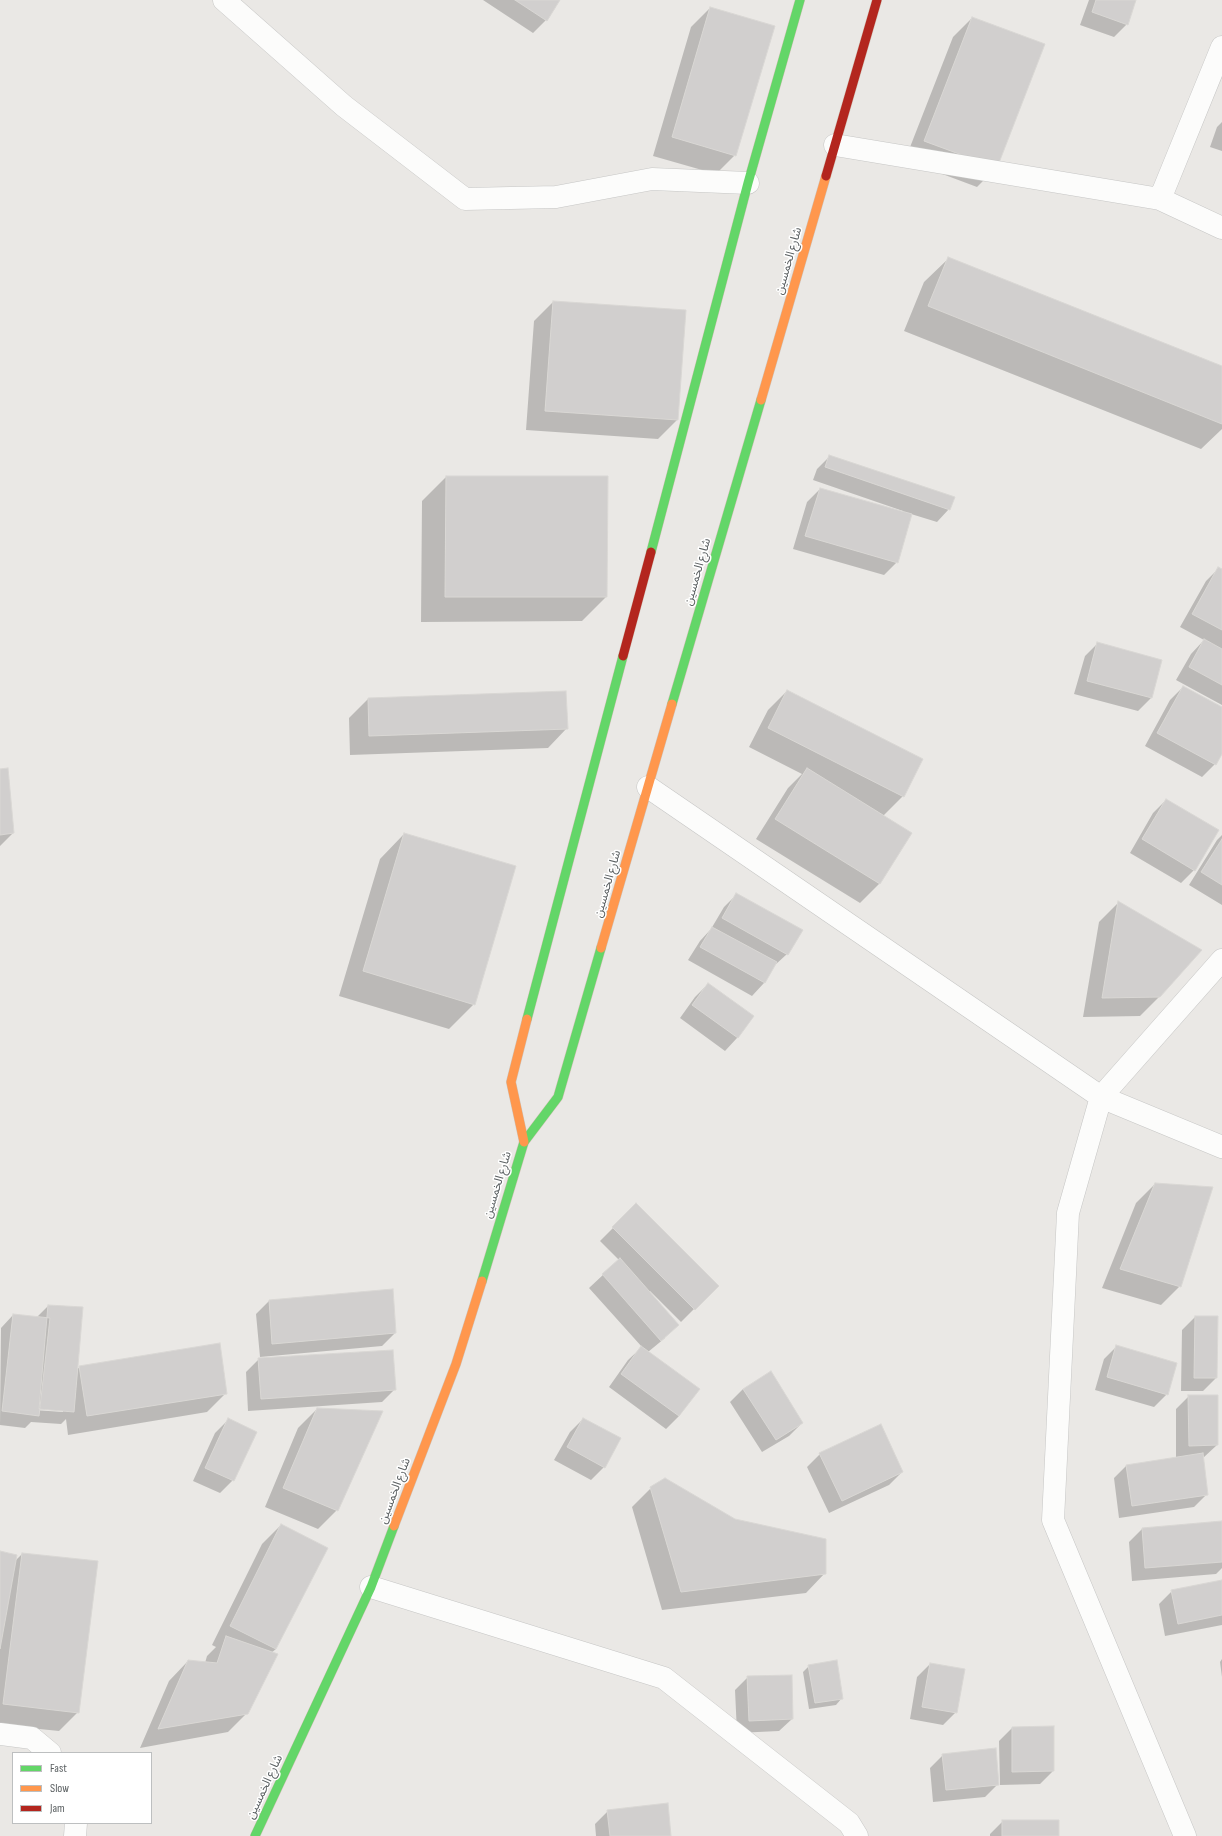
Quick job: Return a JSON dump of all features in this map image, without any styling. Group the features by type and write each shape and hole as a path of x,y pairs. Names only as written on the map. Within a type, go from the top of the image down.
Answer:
{"main road":[{"name":"شارع الخمسين","path":"524,1142 511,1082 748,183 800,0"},
{"name":"شارع الخمسين","path":"261,1833 371,1587 456,1364 524,1142 558,1097 878,0"}],"street":[{"path":"224,0 344,106 465,199 556,197 652,179 748,183"},
{"path":"1160,199 1222,47"},
{"path":"836,145 1160,199 1222,228"},
{"path":"648,787 1101,1097 1222,1147"},
{"path":"1184,1836 1053,1520 1068,1213 1101,1097 1222,960"},
{"path":"371,1587 664,1678 850,1823 857,1836"},
{"path":"0,1734 32,1738 49,1752"},
{"path":"75,1836 76,1824"}],"building":[{"path":"515,0 560,0 547,21"},
{"path":"1096,0 1136,0 1128,25 1092,12"},
{"path":"710,7 775,26 736,156 672,137"},
{"path":"972,17 1045,44 997,168 924,141"},
{"path":"948,257 1222,366 1222,424 928,306"},
{"path":"553,301 686,310 678,420 545,411"},
{"path":"829,455 955,497 950,510 825,467"},
{"path":"446,476 608,476 607,597 445,597"},
{"path":"820,488 912,514 898,563 805,536"},
{"path":"1218,567 1222,569 1222,630 1192,614"},
{"path":"1204,639 1222,649 1222,685 1189,667"},
{"path":"1097,642 1162,660 1152,698 1087,681"},
{"path":"1183,686 1222,707 1222,754 1216,765 1157,733"},
{"path":"787,690 923,759 904,797 768,728"},
{"path":"566,691 568,729 369,736 368,698"},
{"path":"8,768 14,833 0,835 0,769"},
{"path":"807,768 912,833 880,884 775,819"},
{"path":"1166,799 1219,830 1195,871 1142,839"},
{"path":"404,833 516,866 475,1005 363,971"},
{"path":"1222,839 1222,885 1201,872"},
{"path":"736,893 803,930 788,955 722,918"},
{"path":"1118,901 1202,950 1160,997 1102,998"},
{"path":"712,927 777,962 765,983 700,947"},
{"path":"708,983 754,1016 738,1038 692,1005"},
{"path":"1155,1183 1213,1187 1181,1287 1120,1269"},
{"path":"636,1203 719,1286 695,1310 612,1227"},
{"path":"620,1258 679,1325 661,1341 602,1274"},
{"path":"393,1289 396,1333 272,1344 269,1300"},
{"path":"48,1305 83,1307 74,1412 39,1409"},
{"path":"13,1314 50,1318 39,1416 2,1411"},
{"path":"1195,1316 1218,1316 1217,1378 1194,1378"},
{"path":"220,1343 227,1394 87,1416 79,1366"},
{"path":"1116,1345 1177,1363 1168,1395 1107,1377"},
{"path":"641,1346 700,1389 679,1416 621,1374"},
{"path":"393,1350 396,1390 261,1399 258,1358"},
{"path":"771,1371 803,1423 776,1440 743,1389"},
{"path":"1188,1395 1218,1395 1218,1445 1189,1446"},
{"path":"317,1408 383,1411 338,1511 283,1488"},
{"path":"228,1418 257,1432 234,1481 205,1468"},
{"path":"583,1418 621,1438 605,1468 567,1447"},
{"path":"881,1424 903,1472 842,1501 819,1453"},
{"path":"1203,1453 1208,1495 1132,1506 1126,1465"},
{"path":"665,1478 735,1519 826,1539 826,1574 681,1592 650,1487"},
{"path":"1222,1521 1222,1562 1145,1568 1142,1528"},
{"path":"281,1524 328,1548 276,1649 230,1626"},
{"path":"0,1551 17,1555 0,1649"},
{"path":"22,1553 98,1561 79,1713 3,1704"},
{"path":"1222,1580 1222,1615 1178,1624 1171,1590"},
{"path":"226,1636 278,1654 248,1714 158,1729 188,1660 217,1663"},
{"path":"837,1660 843,1699 815,1703 808,1665"},
{"path":"930,1663 965,1669 957,1713 922,1707"},
{"path":"792,1675 793,1719 749,1721 747,1676"},
{"path":"1054,1726 1054,1771 1012,1772 1012,1727"},
{"path":"996,1748 999,1785 946,1790 942,1754"},
{"path":"668,1803 671,1836 610,1836 607,1810"},
{"path":"1002,1820 1059,1820 1059,1836 1002,1836"}],"traffic: fast":[{"path":"651,552 748,183 800,0"},
{"path":"672,704 761,400"},
{"path":"527,1019 623,656"},
{"path":"482,1281 524,1142 558,1097 601,948"},
{"path":"255,1836 371,1587 394,1526"}],"traffic: slow":[{"path":"761,400 826,176"},
{"path":"601,948 672,704"},
{"path":"524,1142 511,1082 527,1019"},
{"path":"394,1526 456,1364 482,1281"}],"traffic: jam":[{"path":"826,176 877,0"},
{"path":"623,656 651,552"}]}
